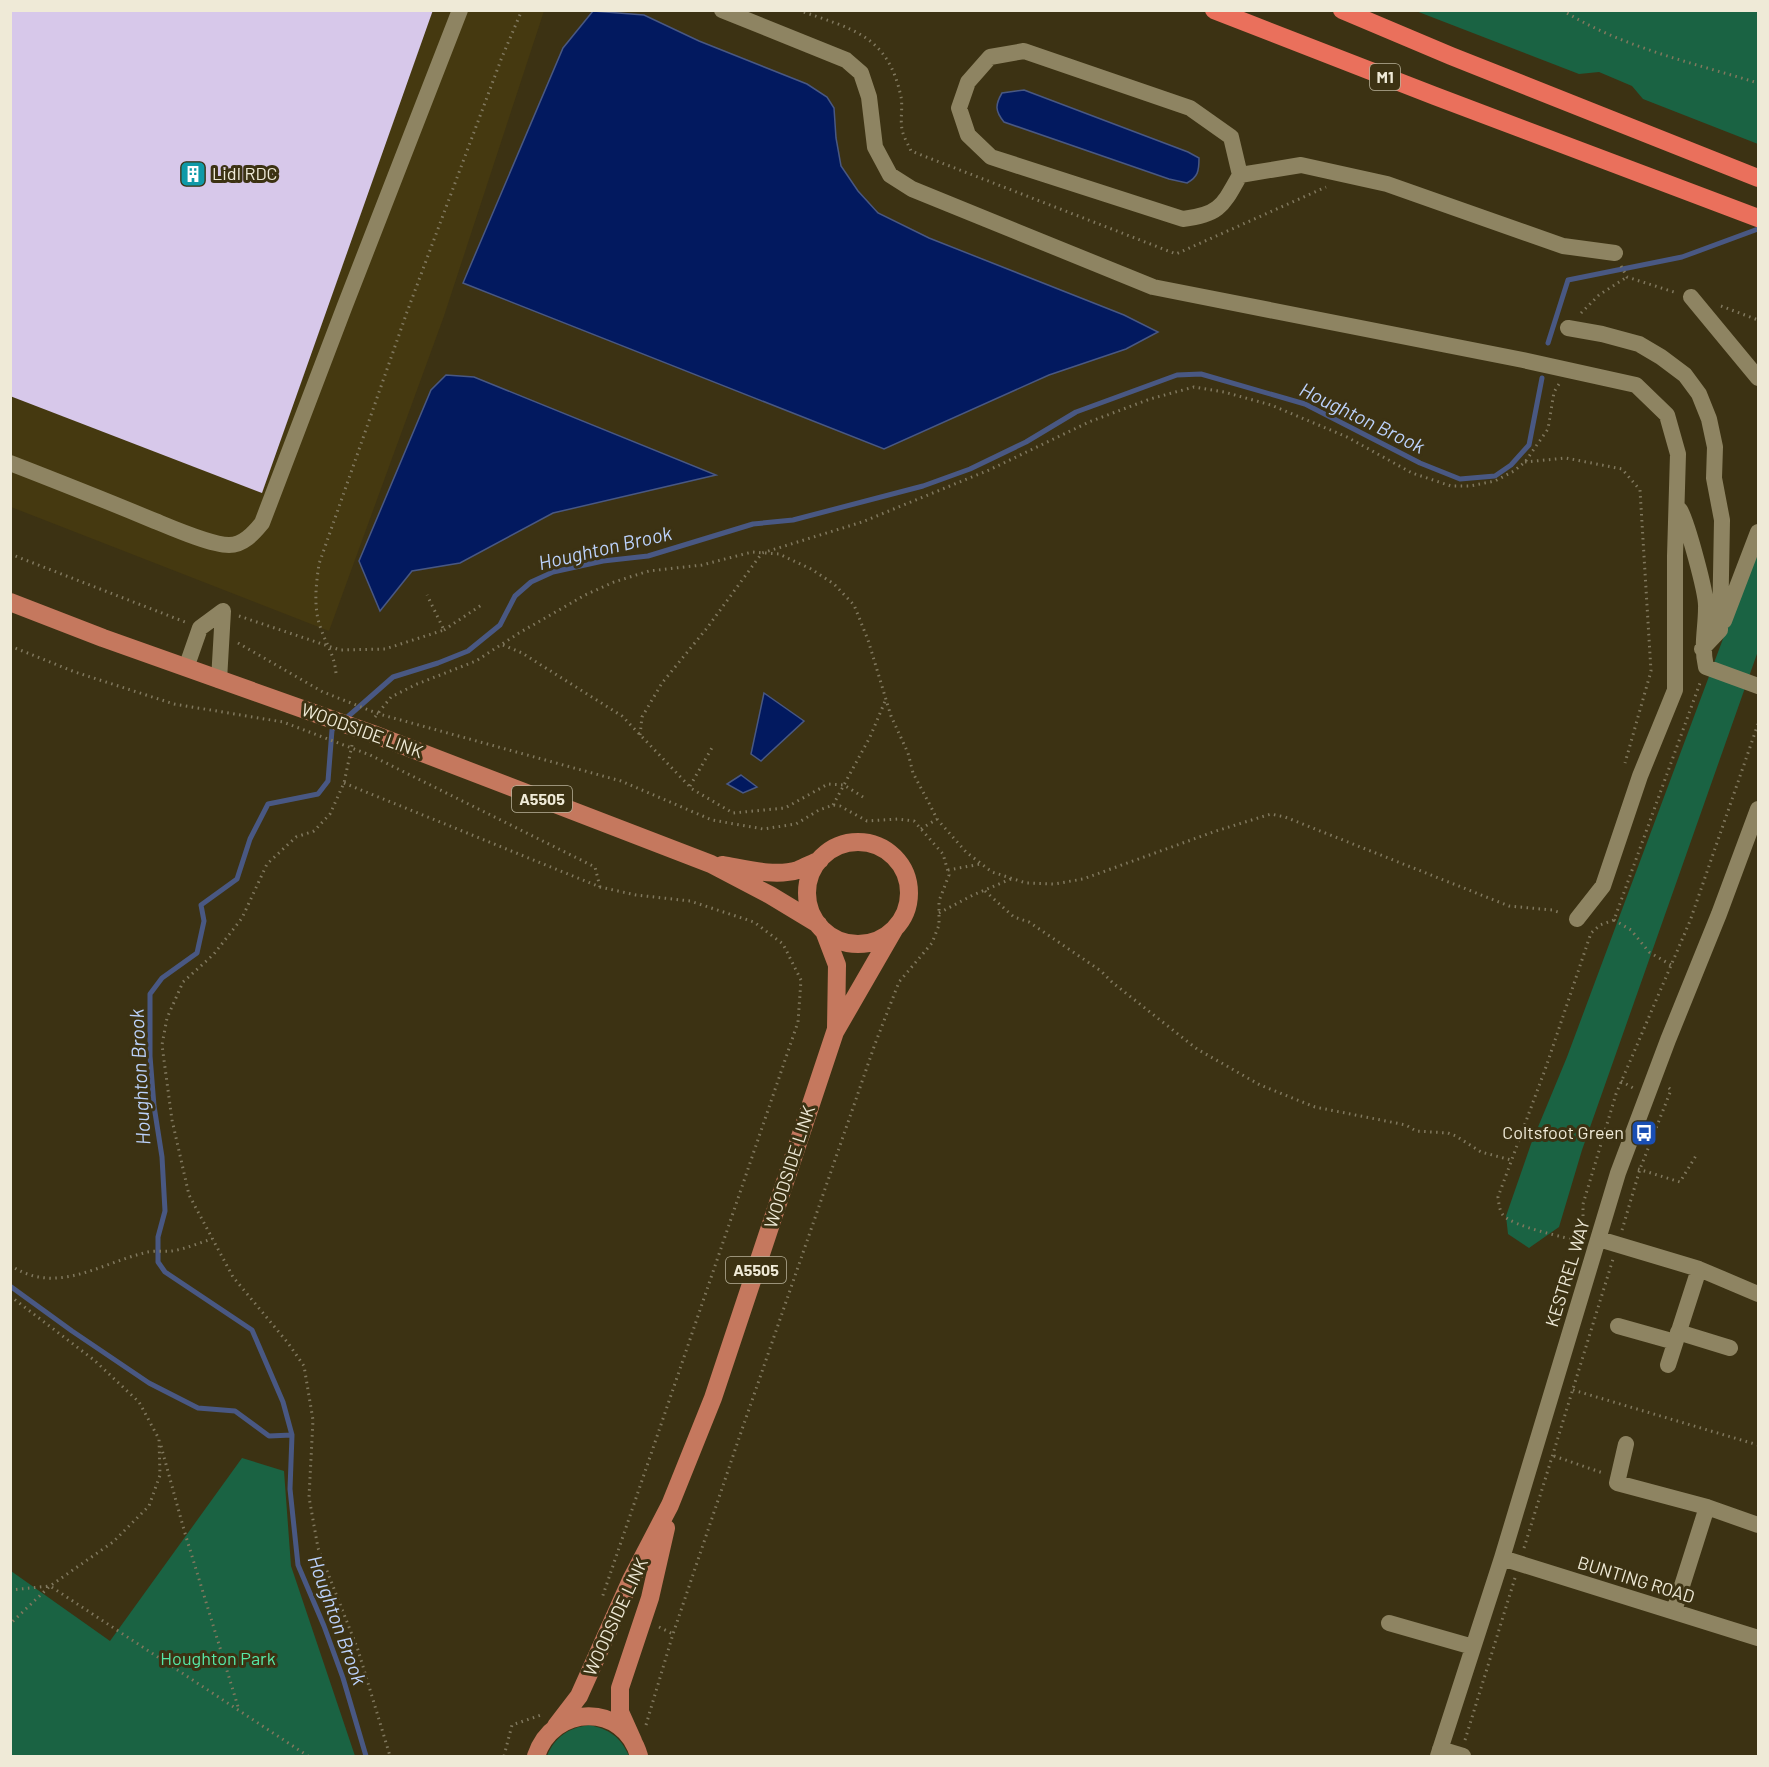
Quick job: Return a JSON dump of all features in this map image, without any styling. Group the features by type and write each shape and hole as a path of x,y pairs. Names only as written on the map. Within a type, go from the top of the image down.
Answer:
{"highway":[{"name":"M1","path":"1214,10 1758,218"},
{"name":"M1","path":"1342,10 1472,65 1758,178"}],"main road":[{"name":"WOODSIDE LINK","path":"10,602 316,714 372,727 711,864 770,895 821,927 837,965 835,1032"},
{"name":"A5505","path":"853,842 868,843 883,848 895,858 904,870 908,885 908,901 904,916 895,928 884,937 860,944 847,943 834,938 821,927 811,912 808,891 812,871 820,860 832,850 853,842"},
{"name":"WOODSIDE LINK","path":"711,864 776,872 798,870 820,860"},
{"name":"WOODSIDE LINK","path":"536,1756 548,1733 579,1696 631,1580 670,1505 713,1398 835,1032 895,928"},
{"name":"WOODSIDE LINK","path":"640,1744 620,1712 620,1688 650,1598 670,1505"},
{"path":"556,1726 569,1719 583,1716 598,1717 611,1722 640,1744"}],"street":[{"path":"10,463 177,530 208,540 228,545 241,542 252,535 262,523 460,10"},
{"path":"722,10 846,60 861,73 869,97 875,147 890,175 912,189 1154,287 1636,385 1666,415 1678,454 1675,690 1640,776 1603,886 1577,919"},
{"path":"1240,175 1231,137 1190,108 1024,51 990,57 968,82 959,108 968,135 991,157 1183,219 1204,217 1221,206 1240,175 1301,165 1387,184 1563,246 1615,253"},
{"path":"1691,297 1758,378"},
{"path":"1571,329 1639,344 1685,375 1699,394 1709,419 1715,447 1714,478 1722,520 1720,630"},
{"path":"1677,507 1682,511 1707,605 1702,649 1706,667 1758,686"},
{"path":"1702,649 1720,630 1758,532"},
{"path":"186,668 200,628 223,611"},
{"path":"219,680 223,611"},
{"name":"KESTREL WAY","path":"1439,1753 1502,1558 1591,1241 1758,809"},
{"path":"1591,1241 1618,1245 1698,1269 1758,1294"},
{"path":"1668,1365 1698,1269"},
{"path":"1618,1326 1730,1348"},
{"path":"1626,1444 1617,1483 1707,1507 1758,1525"},
{"path":"1674,1611 1707,1507"},
{"name":"BUNTING ROAD","path":"1502,1558 1758,1638"},
{"path":"1389,1623 1473,1647"},
{"path":"1439,1753 1462,1756"}],"path":[{"path":"336,673 334,657 320,628 315,594 319,564 411,301 502,57 522,10"},
{"path":"1562,10 1581,22 1656,52 1758,82"},
{"path":"1571,329 1581,312 1599,295 1627,277"},
{"path":"640,735 642,717 662,683 707,628 762,553 862,522 989,470 1089,422 1150,399 1194,387 1224,392 1271,405 1347,436 1412,473 1451,486 1470,486 1495,481 1525,462 1548,429 1554,392 1567,370"},
{"path":"1525,462 1566,458 1622,469 1640,490 1651,671 1623,771"},
{"path":"372,727 391,697 417,684 476,661 585,595 614,582 649,571 702,565 752,552 779,554 811,569 834,584 854,605 868,640 891,716 908,753 914,773 937,819 966,852 992,872 1026,883 1054,884 1083,879 1206,834 1271,814 1285,817 1509,906 1552,910 1600,925"},
{"path":"10,554 188,624"},
{"path":"427,595 444,630"},
{"path":"223,611 340,650 385,649 444,630 483,604"},
{"path":"234,641 323,692 379,714 621,780 712,820 763,829 796,824 819,810 833,805 840,806 867,821 898,819 914,821 944,854 949,875 939,902 939,925 932,943 898,982 875,1044 673,1634 640,1744"},
{"path":"502,645 522,653 622,716 690,786 733,813 784,808 828,784 844,785 863,797"},
{"path":"10,646 75,672 174,704 283,722 370,755 595,867 600,886"},
{"path":"1614,920 1706,667"},
{"path":"833,805 870,737 886,699"},
{"path":"352,743 344,783 330,814 314,831 296,837 267,864 242,918 214,954 183,982 167,1018 162,1045 172,1120 189,1195 233,1277 288,1343 304,1366 313,1419 309,1497 318,1548 358,1650 390,1756"},
{"path":"690,786 713,746"},
{"path":"344,783 600,886 636,895 690,901 754,922 783,944 801,980 798,1022 602,1598"},
{"path":"921,829 937,819"},
{"path":"948,870 981,864"},
{"path":"939,913 973,895 1012,879"},
{"path":"985,891 1014,917 1029,922 1101,971 1113,983 1197,1048 1260,1084 1315,1107 1407,1125 1416,1131 1448,1133 1481,1152 1510,1160"},
{"path":"1591,1241 1520,1224 1505,1217 1500,1210 1498,1197 1592,933 1600,925 1614,920"},
{"path":"1614,920 1631,930 1649,952 1671,965"},
{"path":"1621,1082 1637,1090"},
{"path":"1462,1756 1640,1169 1671,1090 1665,1083"},
{"path":"1622,1164 1680,1182 1697,1154"},
{"path":"10,1264 22,1272 45,1279 75,1276 147,1252 172,1251 212,1239"},
{"path":"10,1296 94,1360 139,1402 159,1438 239,1712"},
{"path":"1573,1390 1758,1445"},
{"path":"10,1624 50,1586 113,1542 148,1506 160,1475 159,1438"},
{"path":"1554,1456 1599,1470 1617,1483"},
{"path":"10,1590 50,1586 308,1756"},
{"path":"504,1756 512,1725 541,1715 548,1708"}],"shaded area":[{"name":"Lidl RDC","path":"10,11 544,11 444,316 329,631 11,507"},
{"path":"593,11 644,15 699,41 807,84 827,97 834,108 841,166 858,191 878,213 929,238 1124,315 1158,332 1126,349 1049,375 884,449 463,283 563,48"},
{"path":"1024,90 1188,152 1199,158 1197,173 1187,183 1169,179 1004,122 997,108 1002,93"},
{"path":"446,375 474,377 716,475 553,513 460,563 412,571 380,611 359,561 431,390"},
{"path":"764,693 804,721 761,761 751,754"},
{"path":"741,775 757,787 743,793 727,784"}],"green space":[{"path":"1416,11 1758,11 1758,144 1643,99 1632,86 1599,72 1579,74"},
{"path":"1758,545 1758,651 1582,1150 1559,1227 1529,1248 1508,1234 1506,1216 1531,1144 1567,1057"},
{"name":"Houghton Park","path":"242,1458 284,1471 291,1566 355,1756 11,1756 11,1571 110,1641"},
{"path":"589,1725 614,1735 629,1756 547,1756 563,1735 575,1728"}],"building":[{"name":"Lidl RDC","path":"10,10 433,10 262,493 10,396"}],"waterway":[{"name":"Houghton Brook","path":"1548,343 1568,280 1682,257 1758,229"},
{"name":"Houghton Brook","path":"344,720 393,677 468,651 500,625 515,596 531,582 553,572 603,561 648,556 753,524 793,520 923,486 970,469 1026,442 1076,412 1177,375 1201,374 1305,404 1420,463 1460,479 1495,476 1511,465 1529,445 1542,378"},
{"name":"Houghton Brook","path":"337,726 332,730 328,781 318,794 268,804 250,839 237,879 201,905 204,921 197,953 162,978 150,994 150,1056 154,1106 162,1157 165,1211 158,1237 158,1262 165,1272 252,1330 283,1402 292,1435 290,1489 298,1565 343,1678 366,1756"},
{"path":"10,1286 149,1383 198,1408 235,1411 269,1436 292,1435"}],"place":[{"name":"Lidl RDC","path":"193,174"},
{"name":"Coltsfoot Green","path":"1644,1133"}]}
